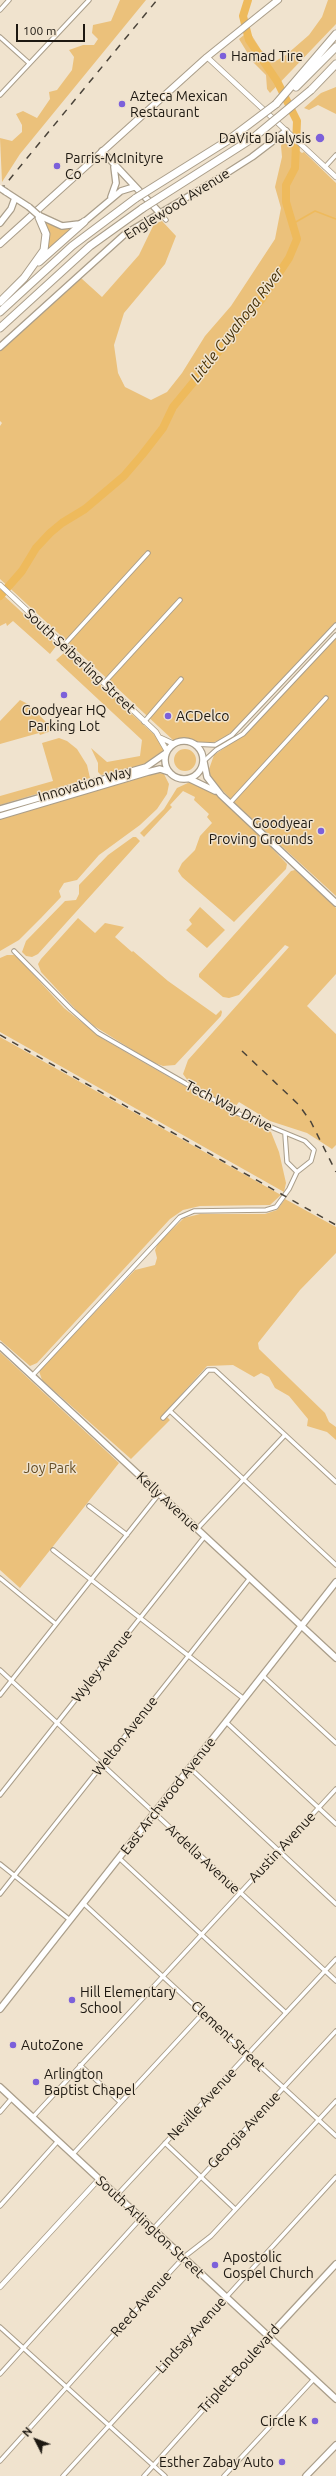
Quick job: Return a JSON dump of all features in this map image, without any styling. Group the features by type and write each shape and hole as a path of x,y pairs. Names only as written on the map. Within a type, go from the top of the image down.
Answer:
{"highway":[{"path":"300,80 336,34"},
{"path":"0,312 72,246 136,198 227,141 276,104 336,47"},
{"path":"0,328 86,250 143,208 253,138 310,90 336,64"},
{"path":"34,267 44,250 46,239 45,228 38,215"},
{"path":"0,302 34,267 84,222"}],"main road":[{"path":"0,244 207,57 278,0"},
{"name":"Englewood Avenue","path":"0,347 125,234 159,212 222,176 286,131"},
{"path":"102,151 159,212"},
{"path":"110,199 116,183 116,174 113,163"},
{"path":"0,188 38,215 62,226 84,222 121,191 134,187"},
{"path":"0,223 11,209 15,198"},
{"path":"221,795 190,779 180,779 169,772 165,763 167,752 174,744 184,741 194,744 202,752 208,779 221,795 336,903"},
{"name":"Innovation Way","path":"0,809 101,778 146,767 167,752"},
{"path":"190,779 199,773 204,762"},
{"name":"Innovation Way","path":"0,816 148,772 160,769 169,772"},
{"name":"Kelly Avenue","path":"0,1346 336,1658"},
{"name":"East Archwood Avenue","path":"0,2009 336,1582"},
{"name":"South Arlington Street","path":"0,2087 336,2398"},
{"name":"Triplett Boulevard","path":"270,2336 336,2264"},
{"path":"306,2476 336,2445"}],"street":[{"path":"0,10 9,0"},
{"path":"0,95 89,0"},
{"path":"0,37 29,63"},
{"path":"207,57 336,177"},
{"path":"325,167 336,155"},
{"path":"159,212 166,220"},
{"path":"64,645 148,553"},
{"name":"South Seiberling Street","path":"1,586 144,722 161,737 174,744"},
{"path":"104,683 180,600"},
{"path":"194,744 216,745 232,735 336,625"},
{"path":"204,762 216,750 243,734 336,635"},
{"path":"144,722 181,679"},
{"path":"230,803 326,698"},
{"name":"South Seiberling Street","path":"161,737 167,752"},
{"name":"Tech Way Drive","path":"14,951 71,1009 98,1033 237,1113 309,1143 314,1150 311,1161 297,1172 279,1204 271,1209 204,1210 190,1212 180,1217 32,1376"},
{"path":"285,1134 287,1162 297,1172"},
{"path":"163,1418 208,1370 212,1369 219,1373 336,1482"},
{"path":"170,1411 336,1565"},
{"path":"197,1529 285,1435"},
{"path":"0,1695 159,1494"},
{"path":"89,1506 127,1535"},
{"name":"Wyley Avenue","path":"0,1795 205,1536"},
{"path":"53,1550 244,1699"},
{"path":"0,1578 56,1624"},
{"name":"Welton Avenue","path":"0,1894 250,1578"},
{"name":"Ardella Avenue","path":"0,1670 336,1981"},
{"path":"262,1675 336,1743"},
{"path":"226,1722 336,1824"},
{"path":"190,1768 336,1904"},
{"name":"Austin Avenue","path":"33,2117 336,1789"},
{"path":"119,1858 286,2013"},
{"path":"0,1864 70,1920"},
{"name":"Clement Street","path":"83,1903 336,2136"},
{"name":"Neville Avenue","path":"117,2195 336,1959"},
{"path":"72,2154 203,2013"},
{"name":"Georgia Avenue","path":"153,2229 336,2031"},
{"path":"80,2066 120,2102"},
{"path":"0,2112 12,2098"},
{"name":"Reed Avenue","path":"0,2461 184,2257 211,2236 336,2102"},
{"path":"0,2206 58,2141"},
{"path":"165,2144 236,2209"},
{"name":"Lindsay Avenue","path":"64,2476 226,2296 336,2177"},
{"path":"0,2287 99,2179"},
{"path":"0,2374 141,2218"},
{"path":"0,2327 166,2476"},
{"name":"Triplett Boulevard","path":"144,2476 270,2336"},
{"path":"224,2476 314,2379"}],"green space":[{"path":"120,0 146,0 20,154 2,182 0,138 12,141 22,132 22,125 16,114 23,111 37,118 50,99 49,92 57,90 72,70 74,57 69,50 83,45 94,45 98,39 92,33 93,25 111,21"},
{"path":"328,0 336,0 336,24 270,93 267,89 266,75 253,62 239,39 249,31 261,50 274,62 286,55 309,35 322,17"},
{"path":"336,87 336,114 318,105 309,110 304,108 321,93"},
{"path":"284,138 302,153 304,152 336,183 336,623 241,724 222,740 206,744 189,739 173,740 0,579 0,426 2,423 0,421 0,351 81,278 102,297 139,255 154,224 162,221 176,236 165,264 124,313 114,345 118,373 125,387 151,400 167,392 182,373 205,336 231,306 275,239 281,208 275,187 282,157 281,146"},
{"path":"44,220 74,226 47,252 48,235"},
{"path":"0,592 57,645 50,654 13,621 7,626 6,623 0,626"},
{"path":"336,637 336,896 241,809 215,783 208,772 214,755 245,734"},
{"path":"65,652 160,740 164,748 161,755 147,765 101,775 98,772 98,763 91,748 107,762 140,756 142,740 56,660"},
{"path":"20,700 28,704 54,730 40,735 39,733 0,744 0,721"},
{"path":"59,738 67,741 77,749 87,765 90,778 0,805 0,796 53,781 42,743"},
{"path":"185,749 189,750 195,756 195,764 189,770 185,771 181,770 175,764 174,760 175,756 181,750"},
{"path":"154,772 164,774 169,784 167,794 157,809 140,825 99,855 77,880 64,883 59,891 61,897 19,940 0,951 0,819"},
{"path":"190,782 211,789 245,820 287,864 286,869 234,922 182,877 178,871 182,863 195,850 200,836 212,823 207,817 209,814 194,800 195,797 183,791 170,805 172,807 144,837 140,833 164,809 177,788"},
{"path":"133,837 136,837 140,841 38,954 32,957 26,956 22,952 26,941 65,901 76,900 79,894 79,885 108,855"},
{"path":"295,870 336,908 336,974 307,1006 336,1034 336,1145 332,1149 307,1133 270,1121 239,1102 235,1107 227,1105 188,1081 183,1074 188,1060 289,947 285,945 239,995 229,998 223,997 199,977 199,974 291,871"},
{"path":"200,907 225,930 207,948 186,930 192,924 189,920"},
{"path":"78,918 95,933 105,923 124,927 115,937 132,952 133,951 168,981 216,1015 221,1010 221,1016 175,1065 163,1066 152,1062 94,1026 79,1013 41,972 38,964 41,959"},
{"path":"7,955 14,955 20,960 64,1008 103,1039 226,1110 271,1132 279,1152 286,1183 284,1192 0,1032 0,958"},
{"path":"0,1037 281,1195 270,1205 200,1206 183,1210 170,1219 37,1363 30,1366 0,1340"},
{"path":"285,1199 336,1227 336,1253 300,1290 258,1343 259,1349 325,1413 329,1422 336,1427 336,1440 327,1432 307,1426 308,1419 289,1396 275,1388 269,1377 261,1373 254,1377 233,1365 207,1366 164,1414 170,1420 131,1459 42,1380 39,1371 135,1270 155,1265 157,1258 155,1250 158,1243 184,1218 200,1214 265,1214 277,1210"},
{"name":"Joy Park","path":"0,1352 119,1463 20,1588 0,1570"}],"waterway":[{"name":"Little Cuyahoga River","path":"0,596 22,571 36,548 50,533 62,523 85,509 124,476 142,455 163,428 173,407 261,300 289,258 297,239 286,202 286,185 295,168 297,121 277,81 249,40 243,16 248,0"},
{"path":"294,223 315,211 336,219"}],"railway":[{"path":"0,191 157,0"},
{"path":"0,1035 336,1225"},
{"path":"242,1051 299,1105 311,1122 336,1172"}],"place":[{"name":"Hamad Tire","path":"223,56"},
{"name":"Azteca Mexican Restaurant","path":"122,104"},
{"name":"DaVita Dialysis","path":"320,138"},
{"name":"Parris-McInityre Co","path":"57,166"},
{"name":"Goodyear HQ Parking Lot","path":"64,695"},
{"name":"ACDelco","path":"168,716"},
{"name":"Goodyear Proving Grounds","path":"321,831"},
{"name":"Hill Elementary School","path":"72,2000"},
{"name":"AutoZone","path":"13,2045"},
{"name":"Arlington Baptist Chapel","path":"36,2082"},
{"name":"Apostolic Gospel Church","path":"215,2265"},
{"name":"Circle K","path":"315,2421"},
{"name":"Esther Zabay Auto","path":"282,2462"}]}
